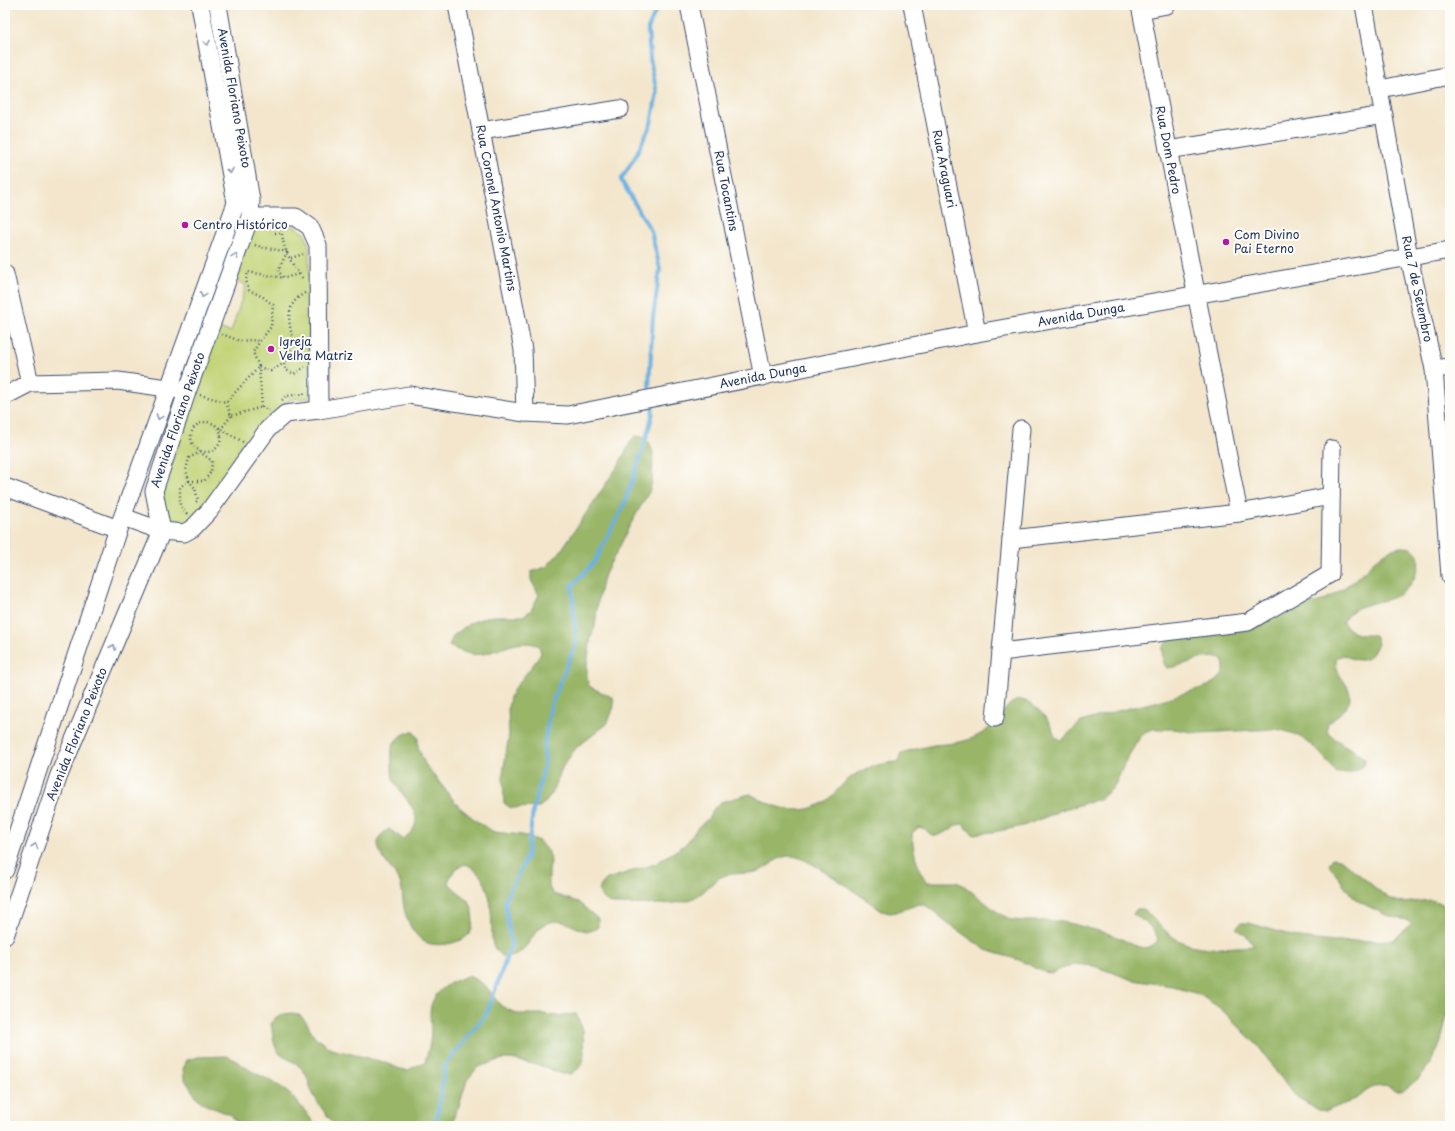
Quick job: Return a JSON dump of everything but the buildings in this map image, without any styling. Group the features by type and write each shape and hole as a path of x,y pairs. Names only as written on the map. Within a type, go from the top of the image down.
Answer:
{"street":[{"name":"Avenida Floriano Peixoto","path":"5,870 120,523 170,388 246,207 200,5"},
{"name":"Avenida Floriano Peixoto","path":"5,936 59,775 162,531 154,491 192,393 246,207 218,5"},
{"name":"Rua Coronel Antonio Martins","path":"457,5 523,350 525,413"},
{"name":"Rua Tocantins","path":"689,5 763,376"},
{"name":"Rua Araguari","path":"912,5 977,333"},
{"path":"1141,7 1167,5"},
{"name":"Rua 7 de Setembro","path":"1364,5 1409,257 1442,368 1450,576"},
{"name":"Rua Dom Pedro","path":"1141,7 1239,513"},
{"path":"1380,89 1450,75"},
{"path":"481,131 620,109"},
{"path":"1168,150 1384,115"},
{"path":"246,207 296,217 310,227 318,245 319,410"},
{"name":"Avenida Dunga","path":"5,487 120,523 162,531 184,532 193,528 209,511 268,429 285,414 409,395 525,413 568,415 977,333 1450,250"},
{"path":"5,274 30,383"},
{"path":"5,396 30,383 118,381 170,388 192,393"},
{"path":"995,718 1021,429"},
{"path":"1001,652 1248,622 1330,574 1332,450"},
{"path":"1011,539 1239,513 1331,496"},
{"path":"39,768 59,775"},
{"path":"5,870 25,875"}],"path":[{"path":"270,233 282,233 283,244 291,258 293,267 305,281"},
{"path":"251,243 265,249 277,249 287,252"},
{"path":"284,278 278,272 287,252"},
{"path":"262,407 259,367 253,352 271,327 273,305 263,297 249,290 246,280 248,272 284,278 299,274"},
{"path":"305,287 305,300"},
{"path":"259,367 271,371 284,363 294,344 288,320 290,309 298,297 305,293"},
{"path":"218,337 222,334 240,341 260,341"},
{"path":"305,374 306,360"},
{"path":"284,363 286,370 294,374 306,367"},
{"path":"226,402 259,367"},
{"path":"281,402 286,396 304,394 304,387"},
{"path":"192,393 226,402"},
{"path":"226,402 231,416"},
{"path":"219,428 223,426 231,416 262,407 270,412"},
{"path":"190,512 186,514 180,504 180,487 189,481 204,481 211,472 212,461 196,449 190,440 191,432 194,427 200,422 205,421 215,424 219,428 249,445"},
{"path":"195,505 198,500 195,488 189,481 186,470 189,458 200,452 214,450 219,445 221,433 219,428"}],"green space":[{"path":"294,226 305,234 309,246 310,398 291,399 266,419 196,516 181,526 166,520 162,492 217,328 231,332 246,285 235,280 252,230"},
{"path":"635,436 644,437 650,444 653,453 652,482 649,492 607,569 598,600 595,627 591,636 587,665 589,686 613,698 614,707 607,724 576,748 563,766 552,793 546,802 539,807 511,808 504,803 503,773 509,735 508,707 510,697 514,689 541,653 539,646 524,643 482,654 473,654 465,653 449,646 453,636 470,623 487,617 523,616 531,610 539,595 531,580 531,572 546,567 560,552 618,466"},
{"path":"1401,547 1413,550 1417,553 1419,558 1416,574 1409,586 1401,594 1359,607 1350,613 1343,622 1346,627 1357,634 1375,635 1378,643 1375,650 1368,658 1364,660 1343,655 1336,658 1340,676 1350,692 1350,698 1341,713 1328,723 1327,731 1335,739 1365,759 1364,766 1351,772 1337,773 1317,750 1303,739 1295,734 1275,729 1198,733 1174,729 1152,729 1145,732 1140,737 1126,760 1116,783 1112,789 1100,799 1061,810 1023,826 993,832 978,833 973,835 963,824 956,825 950,830 936,836 919,827 912,833 916,859 927,882 956,882 963,885 996,911 1011,920 1056,921 1073,924 1113,935 1136,946 1145,948 1153,945 1158,940 1157,935 1152,928 1133,914 1137,909 1143,909 1164,930 1186,944 1216,948 1254,946 1248,937 1236,928 1241,923 1249,923 1300,938 1333,942 1393,940 1412,924 1407,920 1386,915 1358,901 1352,896 1329,864 1333,858 1340,859 1388,898 1402,903 1431,900 1450,908 1450,1001 1441,1042 1430,1064 1420,1077 1408,1087 1401,1090 1395,1090 1387,1086 1373,1087 1349,1102 1326,1111 1319,1110 1292,1093 1259,1047 1220,1008 1200,995 1172,986 1133,980 1094,966 1073,964 1052,973 1044,972 1019,960 986,950 953,927 927,906 919,904 890,913 882,911 811,863 792,856 783,857 759,871 723,876 699,895 682,902 613,904 604,899 600,893 600,887 607,879 655,864 683,846 698,827 708,819 715,807 721,802 750,794 782,808 800,810 817,806 829,799 851,777 863,770 877,765 898,762 901,753 934,745 964,741 985,732 1012,703 1017,701 1022,700 1028,702 1035,707 1048,720 1055,737 1061,741 1081,722 1208,686 1220,678 1224,672 1224,665 1221,658 1214,657 1201,659 1167,668 1163,662 1162,648 1168,641 1180,633 1277,613 1322,601 1332,596 1357,578 1374,561 1384,554 1395,548"},
{"path":"413,731 418,738 418,747 425,764 459,807 479,823 494,832 522,835 539,841 550,855 551,862 549,870 549,887 553,894 578,902 598,919 598,927 592,931 585,931 560,921 554,921 543,925 524,949 512,956 502,956 494,948 490,901 485,884 480,876 466,864 454,871 448,882 467,899 471,906 473,920 470,933 461,940 440,945 427,943 414,932 406,916 400,882 378,847 378,840 380,836 389,829 403,839 415,826 416,819 413,809 393,779 392,771 393,744 403,735"},
{"path":"469,976 485,985 501,1006 518,1014 545,1014 555,1016 576,1014 583,1030 584,1054 583,1062 578,1069 571,1074 562,1074 545,1067 511,1059 503,1059 478,1067 467,1080 452,1126 336,1126 316,1100 302,1069 280,1054 276,1048 271,1024 276,1017 293,1013 301,1016 316,1038 331,1049 384,1062 400,1069 408,1070 425,1062 430,1039 430,1009 433,1000 446,986"},
{"path":"227,1056 251,1071 280,1086 302,1107 316,1126 240,1126 231,1115 206,1105 199,1100 184,1078 183,1069 187,1060 198,1057"}],"waterway":[{"path":"650,395 649,386 653,317 660,269 651,231 621,180 634,159 651,124 657,93 650,59 648,29 658,5"},
{"path":"433,1126 437,1117 445,1065 487,1013 511,945 505,900 527,857 533,811 545,762 544,745 551,705 576,643 572,586 595,561 624,505 653,413 651,402"}],"place":[{"name":"Centro Histórico","path":"185,225"},
{"name":"Com Divino Pai Eterno","path":"1226,242"},
{"name":"Igreja Velha Matriz","path":"271,349"}]}
